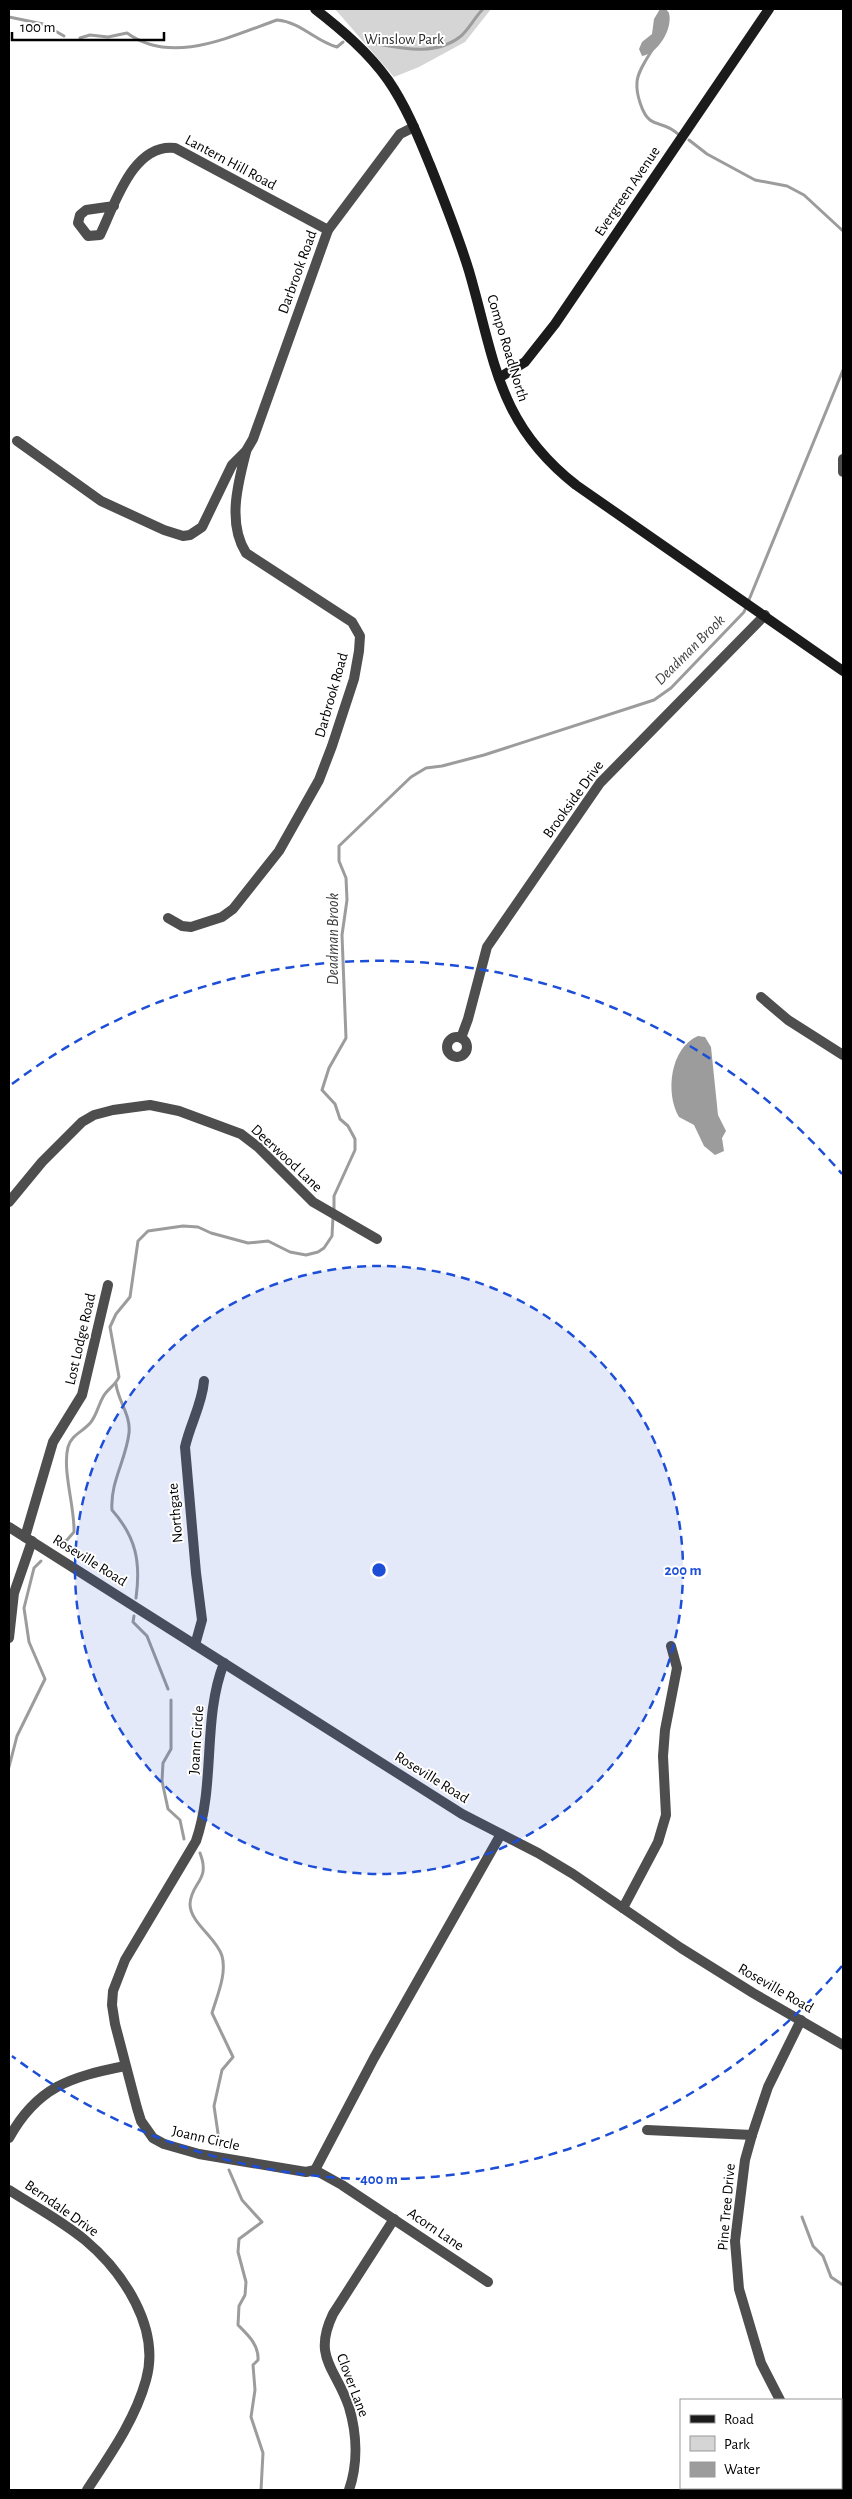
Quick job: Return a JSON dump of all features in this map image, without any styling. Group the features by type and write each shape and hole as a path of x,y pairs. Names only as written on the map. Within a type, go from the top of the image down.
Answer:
{"main road":[{"name":"Compo Road North","path":"315,9 350,38 378,67 396,93 414,127 462,250 498,378 521,428 538,450 561,473 843,671"},
{"name":"Evergreen Avenue","path":"498,378 525,362 551,329 769,9"}],"street":[{"name":"Darbrook Road","path":"17,441 101,501 164,530 183,536 190,536 202,527 232,465 246,451 253,439 328,230 400,134 414,127"},
{"name":"Lantern Hill Road","path":"114,206 134,167 145,155 168,147 175,148 328,230"},
{"name":"Darbrook Road","path":"168,918 182,926 191,927 222,917 233,910 279,851 302,814 322,772 352,683 359,651 360,636 352,622 246,552 242,547 239,538 237,488 246,451"},
{"path":"843,459 843,472"},
{"name":"Brookside Drive","path":"461,1038 468,1019 487,947 600,783 765,615"},
{"path":"761,997 788,1020 843,1055"},
{"name":"Deerwood Lane","path":"9,1202 42,1162 82,1122 94,1115 113,1110 138,1106 162,1107 234,1131 258,1147 302,1192 333,1215 377,1239"},
{"name":"Lost Lodge Road","path":"9,1638 14,1593 54,1442 82,1395 108,1285"},
{"name":"Northgate","path":"196,1645 202,1620 185,1447 189,1430 197,1415 204,1381"},
{"name":"Roseville Road","path":"9,1527 462,1814 573,1874 730,1978 843,2045"},
{"path":"623,1908 658,1842 666,1815 665,1730 677,1668 671,1646"},
{"name":"Joann Circle","path":"224,1663 216,1683 207,1801 196,1841 125,1960 113,1991 112,2005 124,2066 141,2121 153,2138 164,2144 199,2154 306,2172 315,2170"},
{"path":"315,2170 374,2058 502,1834"},
{"name":"Pine Tree Drive","path":"779,2399 761,2363 739,2289 735,2241 739,2194 752,2135 768,2087 801,2020"},
{"path":"9,2138 19,2120 44,2093 78,2077 124,2066"},
{"path":"647,2130 752,2135"},
{"name":"Acorn Lane","path":"315,2170 394,2219 488,2282"},
{"name":"Berndale Drive","path":"9,2190 60,2222 100,2254 129,2292 146,2326 150,2359 147,2378 139,2402 122,2437 87,2490"},
{"name":"Clover Lane","path":"350,2490 356,2458 354,2430 348,2405 328,2362 324,2345 326,2328 394,2219"}],"green space":[{"name":"Winslow Park","path":"335,9 491,9 465,42 419,67 394,77"}],"water":[{"path":"660,9 666,9 669,13 670,19 667,32 654,50 642,56 639,49 642,42 652,34 654,19"},
{"path":"698,1036 705,1037 711,1047 718,1115 726,1131 722,1138 724,1151 715,1155 704,1146 694,1125 679,1117 672,1096 671,1084 676,1061 681,1050"}],"waterway":[{"path":"367,42 415,49 439,47 461,36 483,9"},
{"path":"9,17 43,24 64,36"},
{"path":"80,38 90,35 108,37 127,33 145,43 163,47 183,48 221,40 277,20 293,24 322,41 337,47 343,42"},
{"name":"Deadman Brook","path":"654,47 637,79 639,98 644,113 650,120 670,128 678,134"},
{"name":"Deadman Brook","path":"689,140 707,154 755,180 787,186 804,195 843,231"},
{"name":"Deadman Brook","path":"334,1211 334,1196 355,1150 355,1139 348,1126 340,1119 335,1104 322,1090 329,1068 346,1038 342,935 347,900 346,878 339,861 339,846 411,777 426,768 442,766 484,755 654,700 671,688 744,612 843,370"},
{"name":"Deadman Brook","path":"58,1544 67,1540 74,1532 67,1467 68,1447 72,1439 91,1422 101,1400 119,1377 110,1327 116,1314 130,1297 138,1241 148,1231 183,1226 198,1227 211,1233 248,1243 268,1241 290,1252 306,1255 318,1252 324,1248 332,1236 333,1217"},
{"path":"116,1384 128,1420 129,1433 113,1490 112,1510 127,1530 135,1551 138,1573 136,1598"},
{"name":"Deadman Brook","path":"9,1767 17,1736 45,1679 29,1642 24,1608 34,1568 41,1561"},
{"path":"134,1616 133,1622 147,1636 168,1689"},
{"path":"171,1700 171,1749 163,1763 162,1781 168,1809 180,1820 184,1839"},
{"path":"200,1853 203,1870 202,1876 191,1897 191,1911 194,1918 215,1943 222,1956 222,1977 212,2013 233,2057 222,2070 214,2106 220,2147"},
{"path":"229,2170 242,2200 262,2222 239,2239 238,2252 246,2282 245,2295 239,2306 238,2325 252,2341 258,2355 258,2360 253,2365 255,2390 251,2417 263,2453 261,2490"},
{"path":"802,2217 813,2246 823,2256 831,2277 843,2285"}]}
